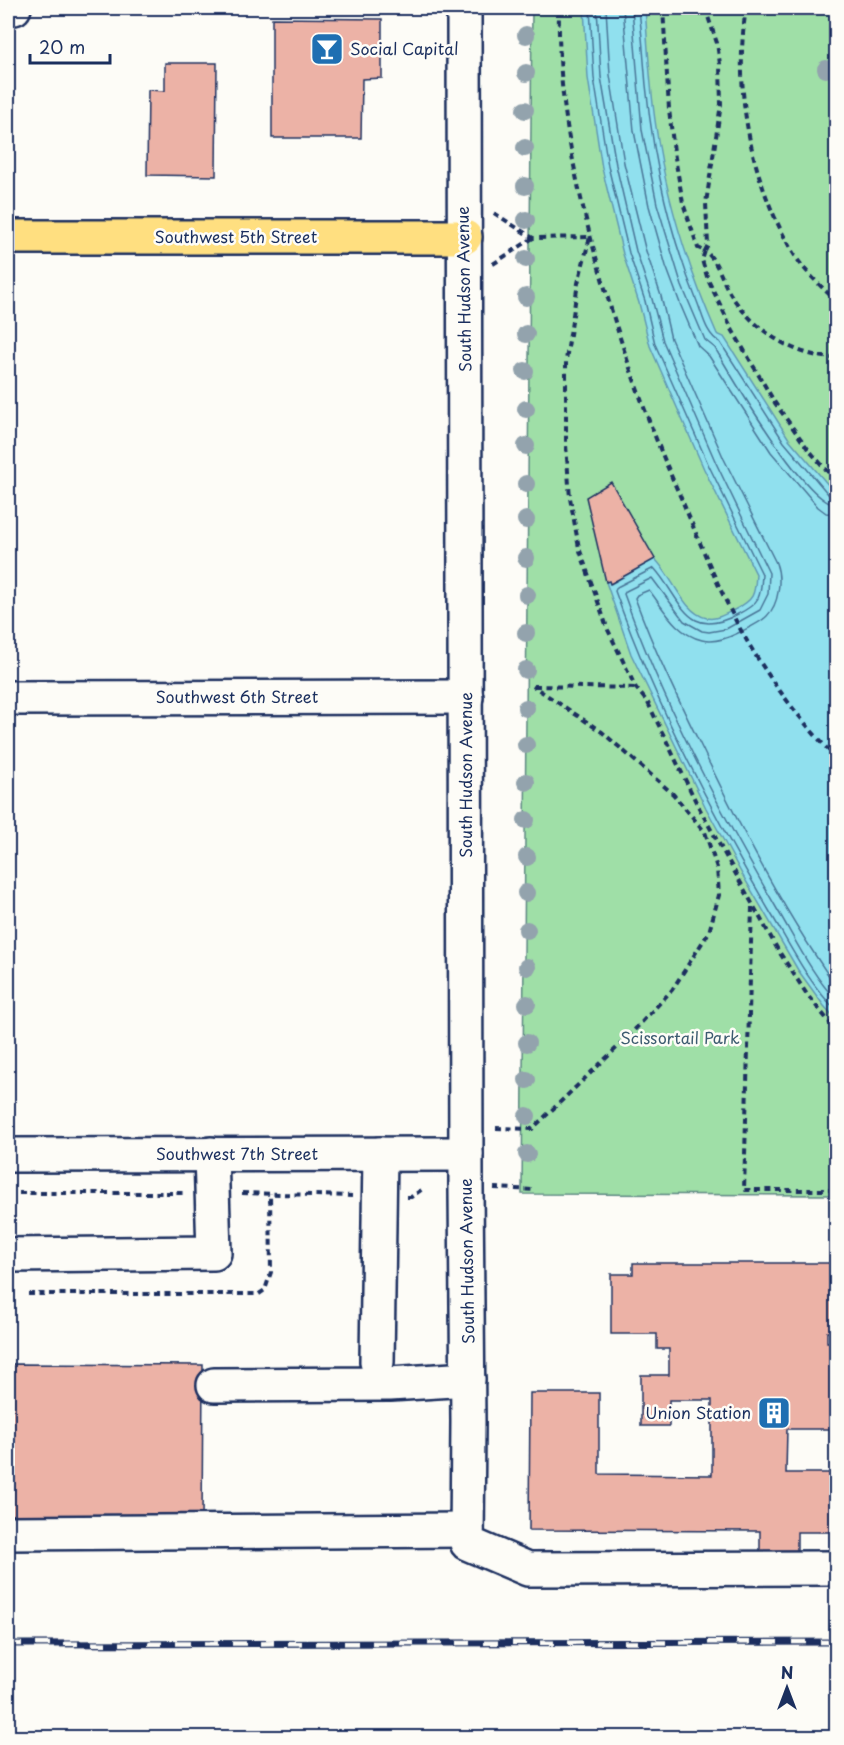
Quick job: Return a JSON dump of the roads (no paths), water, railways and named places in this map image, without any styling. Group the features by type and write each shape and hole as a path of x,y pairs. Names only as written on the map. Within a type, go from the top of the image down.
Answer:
{"main road":[{"name":"Southwest 5th Street","path":"8,237 465,237"}],"street":[{"path":"8,8 14,8"},
{"name":"South Hudson Avenue","path":"464,8 467,1536"},
{"name":"Southwest 6th Street","path":"8,698 466,697"},
{"path":"8,1255 214,1253 211,1154"},
{"path":"377,1362 380,1154"},
{"name":"Southwest 7th Street","path":"8,1155 466,1154"},
{"path":"214,1385 390,1384 468,1379"},
{"path":"8,1533 467,1536 528,1569 837,1568"}],"water":[{"path":"584,8 645,8 649,68 660,154 679,232 706,309 717,334 724,337 789,439 836,494 836,1019 798,970 706,808 631,654 606,582 609,581 611,584 655,559 691,609 699,615 710,618 728,613 749,600 754,592 756,574 704,469 650,346 623,254 602,168 588,78"}],"railway":[{"path":"8,1644 836,1642"}],"place":[{"name":"Social Capital","path":"327,49"},
{"name":"Union Station","path":"774,1413"}],"park label":[{"name":"Scissortail Park","path":"680,1038"}]}
